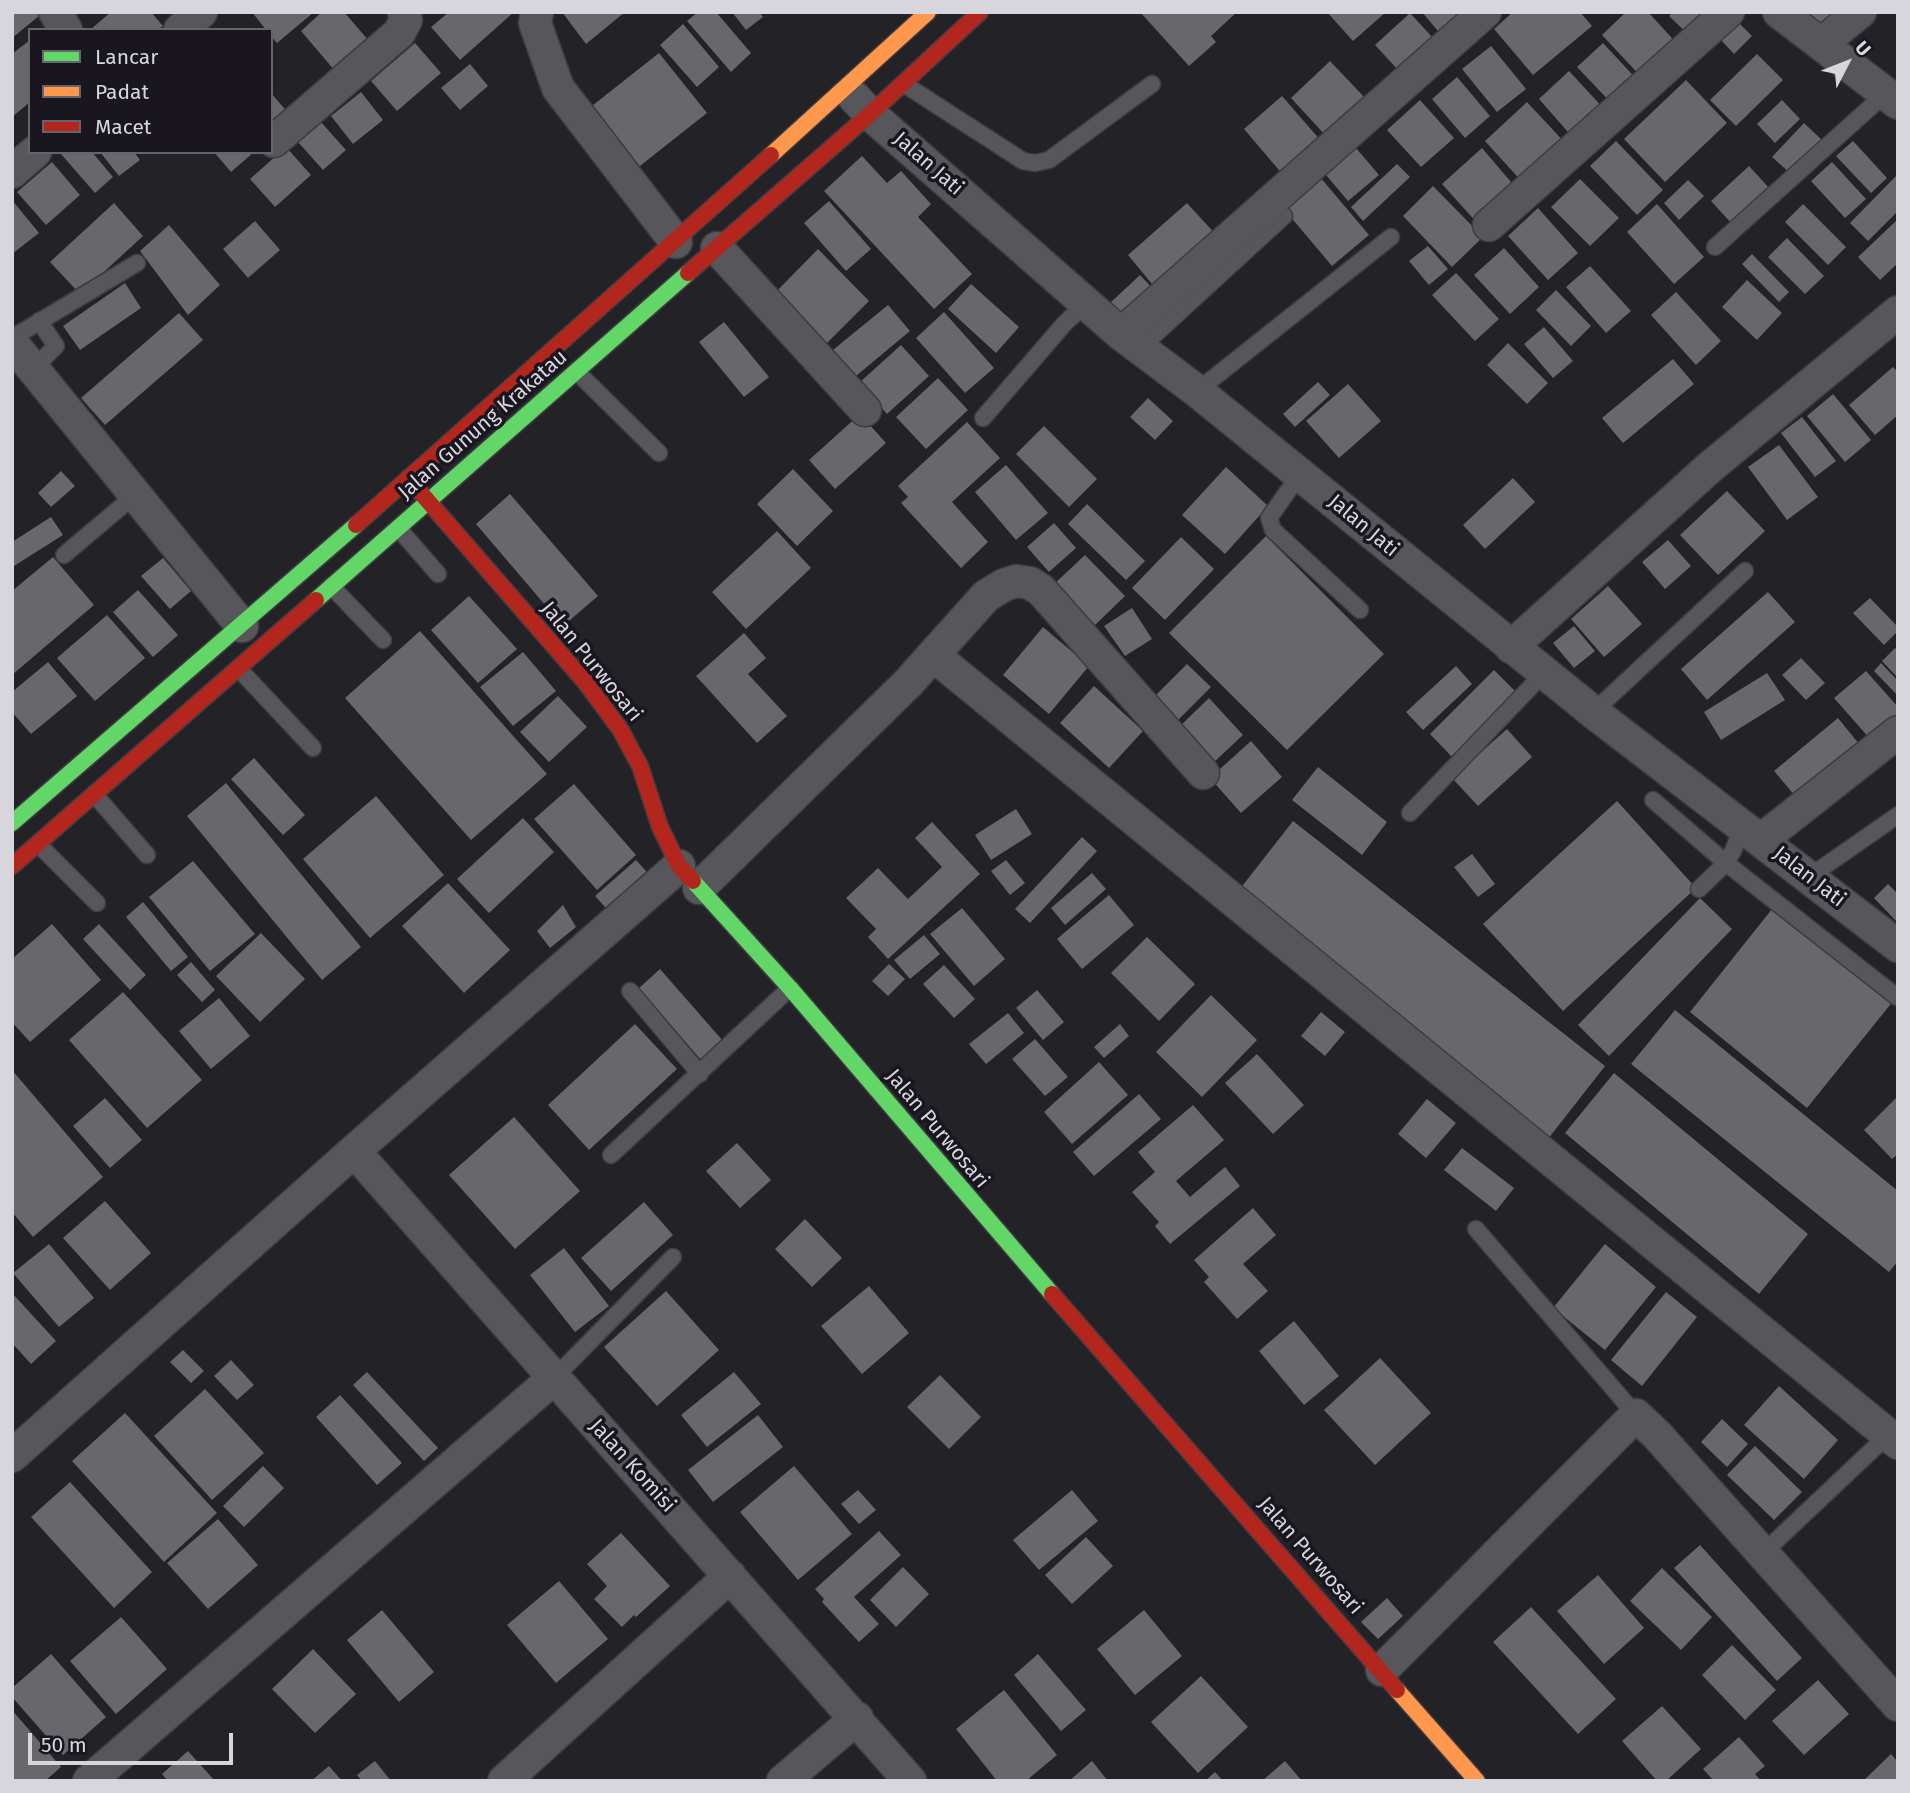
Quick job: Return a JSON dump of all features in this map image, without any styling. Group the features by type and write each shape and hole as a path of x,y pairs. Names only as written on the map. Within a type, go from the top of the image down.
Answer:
{"main road":[{"name":"Jalan Gunung Krakatau","path":"12,823 242,626 676,242 928,12"},
{"name":"Jalan Gunung Krakatau","path":"12,866 870,114 980,12"},
{"name":"Jalan Purwosari","path":"408,478 586,683 621,730 640,766 660,827 689,877 790,988 979,1211 1477,1781"}],"street":[{"path":"55,12 65,28"},
{"path":"182,28 201,12"},
{"path":"274,141 399,33 406,20 404,12"},
{"path":"537,12 535,23 558,88 676,242"},
{"path":"1130,342 1485,12"},
{"path":"1489,225 1728,12"},
{"path":"1779,12 1894,100"},
{"path":"1821,44 1860,12"},
{"name":"Jalan Jati","path":"846,87 870,114 1130,342 1197,391 1592,712 1898,946"},
{"path":"12,172 33,154"},
{"path":"717,248 865,410"},
{"path":"1511,647 1709,468 1898,312"},
{"path":"12,341 242,626"},
{"path":"12,1455 354,1151 689,877 909,682 986,596 1004,585 1016,581 1030,583 1041,590 1203,773"},
{"path":"933,655 1893,1439"},
{"path":"1752,833 1898,732"},
{"name":"Jalan Komisi","path":"354,1151 910,1781"},
{"path":"89,1781 554,1378"},
{"path":"1382,1670 1636,1415 1898,1705"},
{"path":"504,1781 730,1576"},
{"path":"783,1781 857,1718"}],"lane":[{"path":"904,84 1023,161 1035,163 1049,160 1152,84"},
{"path":"1715,247 1894,100"},
{"path":"1130,342 1284,216"},
{"path":"1197,391 1391,237"},
{"path":"12,341 38,321 137,263"},
{"path":"983,418 1065,323 1087,303"},
{"path":"33,369 56,346 38,321"},
{"path":"576,371 659,453"},
{"path":"1300,474 1269,518 1273,530 1360,610"},
{"path":"64,555 135,495"},
{"path":"377,505 438,574"},
{"path":"1592,712 1745,571"},
{"path":"331,586 383,640"},
{"path":"238,668 313,748"},
{"path":"1410,813 1544,673"},
{"path":"94,794 147,855"},
{"path":"1653,800 1726,863 1897,997"},
{"path":"1809,877 1898,815"},
{"path":"1699,889 1752,833"},
{"path":"37,844 97,902"},
{"path":"611,1155 790,988"},
{"path":"630,991 700,1074"},
{"path":"1476,1230 1636,1415"},
{"path":"554,1378 673,1256"},
{"path":"1763,1553 1893,1439"}],"building":[{"path":"12,12 44,12 12,38"},
{"path":"111,12 151,12 163,26 160,28 92,28"},
{"path":"252,12 314,12 277,43 273,38 273,28 264,28"},
{"path":"322,12 344,12 376,49 341,78 301,31"},
{"path":"449,12 514,12 460,60 431,27"},
{"path":"562,12 625,12 586,44"},
{"path":"698,12 716,12 751,53 731,72 687,21"},
{"path":"732,12 759,12 763,17 746,30"},
{"path":"1140,12 1237,12 1211,36 1216,42 1189,66"},
{"path":"1327,12 1386,12 1353,41"},
{"path":"1422,12 1485,12 1448,43"},
{"path":"1513,12 1580,12 1592,26 1533,75 1494,29"},
{"path":"1626,12 1648,12 1682,49 1646,82 1602,35"},
{"path":"1673,12 1708,12 1692,38 1669,16"},
{"path":"1813,12 1854,12 1827,36 1809,16"},
{"path":"1410,13 1433,38 1398,70 1375,45"},
{"path":"1737,21 1752,36 1734,54 1720,39"},
{"path":"683,24 719,67 697,87 660,45"},
{"path":"28,42 28,104 12,117 12,54"},
{"path":"415,43 441,73 397,111 371,81"},
{"path":"1603,43 1642,85 1617,109 1577,67"},
{"path":"1491,46 1526,89 1497,112 1462,69"},
{"path":"659,53 707,113 631,173 583,113"},
{"path":"1757,54 1783,80 1736,126 1710,100"},
{"path":"1330,61 1367,100 1327,137 1291,98"},
{"path":"470,64 488,86 460,110 441,88"},
{"path":"1569,71 1606,111 1575,140 1539,99"},
{"path":"1457,77 1490,116 1465,138 1432,99"},
{"path":"1686,80 1727,123 1665,182 1624,139"},
{"path":"361,92 383,120 353,144 331,116"},
{"path":"273,95 290,115 273,128"},
{"path":"1282,96 1322,142 1284,176 1244,129"},
{"path":"1420,100 1454,138 1421,167 1387,130"},
{"path":"1782,100 1800,119 1775,143 1757,124"},
{"path":"1527,102 1568,146 1525,185 1485,141"},
{"path":"320,121 346,150 323,170 298,142"},
{"path":"1804,123 1822,140 1791,174 1772,157"},
{"path":"1616,141 1663,190 1637,215 1590,166"},
{"path":"1853,141 1887,178 1871,193 1836,156"},
{"path":"286,147 311,175 275,207 250,179"},
{"path":"1356,148 1379,175 1348,201 1326,175"},
{"path":"1482,148 1517,189 1478,224 1442,184"},
{"path":"61,154 94,154 113,177 95,193"},
{"path":"102,154 136,154 140,160 119,176"},
{"path":"216,154 252,154 231,172"},
{"path":"862,156 887,183 901,171 931,204 918,217 972,274 934,309 824,191"},
{"path":"52,162 80,195 46,225 17,192"},
{"path":"1832,162 1866,199 1845,218 1811,181"},
{"path":"1397,164 1410,177 1363,221 1351,207"},
{"path":"1749,166 1771,190 1733,225 1711,201"},
{"path":"1898,174 1898,211 1868,241 1850,223"},
{"path":"1320,177 1369,235 1332,266 1283,208"},
{"path":"1580,179 1619,218 1590,246 1551,207"},
{"path":"1688,180 1704,196 1679,220 1664,203"},
{"path":"1433,186 1483,237 1452,267 1403,216"},
{"path":"12,200 39,233 12,254"},
{"path":"829,201 871,249 846,271 804,223"},
{"path":"114,203 143,236 80,294 50,262"},
{"path":"1187,203 1218,237 1157,290 1128,255"},
{"path":"1657,204 1704,257 1674,284 1627,232"},
{"path":"1803,204 1846,247 1828,265 1785,222"},
{"path":"1538,208 1578,253 1548,280 1508,236"},
{"path":"1898,219 1898,263 1880,280 1858,257"},
{"path":"255,221 280,250 248,278 223,249"},
{"path":"169,225 220,285 188,315 140,251"},
{"path":"1787,238 1824,276 1805,294 1768,257"},
{"path":"1428,246 1448,269 1429,285 1409,261"},
{"path":"1504,248 1539,287 1510,314 1474,275"},
{"path":"818,249 869,301 818,352 767,301"},
{"path":"1752,254 1789,292 1779,302 1742,264"},
{"path":"1590,266 1631,311 1606,333 1566,287"},
{"path":"1456,273 1499,319 1475,341 1432,295"},
{"path":"1140,275 1157,293 1127,321 1110,303"},
{"path":"1747,280 1782,313 1757,340 1722,307"},
{"path":"125,283 141,308 80,350 63,326"},
{"path":"971,284 1019,327 996,353 948,309"},
{"path":"1556,290 1591,326 1571,346 1536,310"},
{"path":"1676,292 1721,341 1696,365 1651,315"},
{"path":"888,305 910,331 850,381 828,354"},
{"path":"944,312 994,368 965,393 916,338"},
{"path":"179,313 203,340 105,425 81,398"},
{"path":"724,322 769,377 744,397 699,342"},
{"path":"1544,327 1573,361 1553,378 1524,344"},
{"path":"1508,343 1548,383 1527,404 1487,365"},
{"path":"901,345 929,376 887,414 859,383"},
{"path":"1673,359 1694,384 1623,443 1602,418"},
{"path":"1893,367 1898,372 1898,415 1875,435 1849,405"},
{"path":"938,378 968,410 926,449 896,417"},
{"path":"1318,382 1330,395 1295,427 1283,414"},
{"path":"1348,384 1381,421 1339,458 1306,421"},
{"path":"1833,394 1871,440 1845,462 1807,416"},
{"path":"1148,398 1173,421 1155,440 1130,417"},
{"path":"860,414 886,443 835,489 809,460"},
{"path":"1802,417 1836,461 1815,477 1781,433"},
{"path":"967,422 1000,458 952,502 988,542 961,568 901,503 908,497 898,486"},
{"path":"1044,426 1097,479 1069,507 1016,454"},
{"path":"1779,445 1818,497 1787,520 1748,467"},
{"path":"1006,465 1048,513 1016,540 975,492"},
{"path":"1226,467 1268,506 1225,554 1182,515"},
{"path":"793,469 833,511 797,546 757,504"},
{"path":"61,471 75,486 51,507 38,493"},
{"path":"1513,478 1535,502 1485,549 1463,525"},
{"path":"1727,491 1765,531 1718,575 1680,535"},
{"path":"510,494 598,596 563,626 476,524"},
{"path":"1087,504 1145,561 1126,580 1068,524"},
{"path":"51,517 63,535 14,566 12,542"},
{"path":"1054,523 1076,548 1049,572 1027,547"},
{"path":"777,531 811,568 746,629 712,592"},
{"path":"1266,536 1384,654 1287,750 1169,633"},
{"path":"1181,537 1214,569 1165,620 1132,588"},
{"path":"1668,540 1691,566 1665,589 1642,562"},
{"path":"1085,555 1125,596 1092,628 1052,586"},
{"path":"53,557 94,605 12,675 12,591"},
{"path":"163,558 191,591 170,609 141,576"},
{"path":"1608,586 1642,624 1604,657 1571,619"},
{"path":"138,590 178,635 153,657 113,612"},
{"path":"1768,592 1795,622 1707,700 1681,669"},
{"path":"469,596 517,649 478,683 431,630"},
{"path":"1870,598 1898,627 1898,631 1884,645 1853,613"},
{"path":"1132,608 1152,639 1125,656 1104,626"},
{"path":"107,615 145,658 95,701 57,658"},
{"path":"1574,626 1595,651 1574,668 1553,643"},
{"path":"1043,627 1089,666 1049,714 1003,675"},
{"path":"420,631 547,774 471,840 345,698"},
{"path":"744,633 766,658 748,674 787,716 757,743 696,676"},
{"path":"1895,648 1898,651 1898,678 1882,661"},
{"path":"523,652 556,691 513,726 480,687"},
{"path":"1801,658 1825,683 1806,700 1782,675"},
{"path":"48,662 77,696 31,734 12,712 12,692"},
{"path":"1881,663 1898,681 1898,696 1874,671"},
{"path":"1187,664 1211,687 1172,726 1148,703"},
{"path":"1456,666 1472,684 1423,730 1406,712"},
{"path":"1494,670 1517,693 1453,758 1430,734"},
{"path":"1866,671 1898,707 1898,716 1871,740 1834,698"},
{"path":"1767,673 1785,700 1721,740 1704,712"},
{"path":"1094,686 1143,731 1109,768 1060,723"},
{"path":"558,696 587,727 549,762 520,732"},
{"path":"1209,698 1243,735 1213,763 1179,727"},
{"path":"1838,718 1859,744 1796,797 1774,771"},
{"path":"1507,729 1532,757 1478,806 1452,778"},
{"path":"1251,741 1282,777 1241,813 1210,778"},
{"path":"254,758 305,815 283,835 231,779"},
{"path":"1318,767 1387,822 1362,855 1292,800"},
{"path":"226,783 361,947 322,980 187,816"},
{"path":"574,784 636,855 597,890 534,819"},
{"path":"376,796 444,875 370,938 303,859"},
{"path":"1617,801 1696,888 1563,1011 1483,924"},
{"path":"1016,809 1032,834 991,860 975,835"},
{"path":"523,818 554,852 489,913 457,879"},
{"path":"1293,821 1605,1066 1548,1139 1236,894"},
{"path":"932,822 980,874 888,959 868,937 876,929 846,898 878,868 908,899 942,867 915,838"},
{"path":"1082,837 1097,851 1030,923 1015,909"},
{"path":"1472,854 1495,884 1478,897 1454,867"},
{"path":"636,860 655,881 614,917 595,896"},
{"path":"1006,860 1025,883 1010,895 991,871"},
{"path":"193,861 255,934 210,971 149,897"},
{"path":"1092,873 1106,889 1065,925 1051,908"},
{"path":"448,883 510,950 464,993 402,926"},
{"path":"1888,884 1898,894 1898,923 1874,898"},
{"path":"1109,895 1134,925 1082,969 1057,939"},
{"path":"1700,898 1732,929 1609,1056 1578,1025"},
{"path":"143,902 188,957 171,971 126,917"},
{"path":"1776,904 1894,1000 1807,1108 1690,1012"},
{"path":"563,905 576,927 550,948 537,931"},
{"path":"962,908 1005,959 974,986 930,934"},
{"path":"52,924 101,980 30,1042 12,1022 12,959"},
{"path":"99,924 146,975 130,990 83,939"},
{"path":"261,933 305,979 260,1022 216,976"},
{"path":"924,935 940,954 910,979 894,960"},
{"path":"1147,937 1195,984 1159,1021 1111,973"},
{"path":"191,962 215,990 202,1002 177,975"},
{"path":"889,964 905,979 888,996 872,981"},
{"path":"944,965 975,999 954,1018 923,984"},
{"path":"660,969 723,1041 701,1060 639,988"},
{"path":"1037,990 1064,1022 1043,1040 1016,1008"},
{"path":"123,992 202,1080 147,1128 69,1040"},
{"path":"1211,995 1257,1040 1202,1097 1156,1052"},
{"path":"219,998 250,1036 211,1069 179,1031"},
{"path":"1675,1010 1898,1191 1898,1261 1889,1272 1631,1064"},
{"path":"1321,1012 1345,1032 1325,1056 1301,1036"},
{"path":"1008,1013 1024,1033 986,1064 969,1044"},
{"path":"635,1024 677,1069 589,1150 548,1105"},
{"path":"1120,1024 1129,1036 1104,1058 1094,1047"},
{"path":"1035,1039 1068,1077 1045,1096 1012,1059"},
{"path":"1257,1054 1304,1105 1273,1134 1225,1083"},
{"path":"1099,1062 1128,1095 1072,1144 1044,1112"},
{"path":"12,1070 103,1177 33,1237 12,1212"},
{"path":"1614,1073 1808,1234 1759,1294 1565,1133"},
{"path":"1139,1094 1161,1119 1094,1176 1073,1152"},
{"path":"1898,1096 1898,1154 1892,1159 1864,1130"},
{"path":"105,1098 142,1140 110,1168 73,1126"},
{"path":"1427,1099 1456,1123 1426,1158 1398,1134"},
{"path":"1193,1105 1224,1140 1176,1181 1190,1197 1225,1167 1240,1186 1170,1244 1155,1226 1159,1222 1132,1192 1155,1172 1138,1152"},
{"path":"514,1117 580,1191 515,1249 449,1175"},
{"path":"737,1143 771,1180 740,1208 706,1171"},
{"path":"1462,1148 1514,1188 1496,1211 1444,1170"},
{"path":"105,1201 151,1253 110,1290 63,1238"},
{"path":"644,1202 673,1235 611,1291 581,1258"},
{"path":"1253,1208 1276,1235 1243,1264 1268,1291 1237,1319 1204,1282 1209,1277 1194,1260"},
{"path":"805,1219 842,1258 812,1287 775,1249"},
{"path":"49,1244 94,1298 59,1327 13,1273"},
{"path":"1605,1244 1656,1287 1605,1350 1553,1308"},
{"path":"564,1248 609,1306 575,1332 530,1275"},
{"path":"869,1286 909,1333 862,1374 821,1326"},
{"path":"666,1291 719,1350 657,1406 604,1347"},
{"path":"1666,1292 1697,1317 1642,1386 1611,1360"},
{"path":"12,1293 56,1341 31,1364 12,1343"},
{"path":"1294,1321 1339,1376 1304,1405 1259,1351"},
{"path":"183,1350 204,1371 191,1383 170,1362"},
{"path":"1380,1358 1431,1413 1375,1465 1324,1410"},
{"path":"231,1360 254,1385 237,1400 214,1376"},
{"path":"367,1372 438,1448 424,1461 353,1385"},
{"path":"734,1372 761,1404 707,1447 681,1415"},
{"path":"940,1375 981,1417 949,1449 907,1407"},
{"path":"1779,1386 1838,1440 1804,1479 1744,1425"},
{"path":"205,1389 264,1453 212,1500 154,1436"},
{"path":"340,1395 402,1463 377,1485 316,1417"},
{"path":"125,1413 217,1513 164,1562 72,1461"},
{"path":"758,1415 783,1447 713,1502 688,1470"},
{"path":"1722,1419 1748,1444 1727,1467 1701,1442"},
{"path":"1755,1446 1802,1492 1774,1520 1727,1475"},
{"path":"263,1466 284,1488 244,1527 223,1506"},
{"path":"794,1466 852,1534 798,1580 740,1512"},
{"path":"70,1482 152,1572 114,1608 31,1517"},
{"path":"858,1490 876,1510 859,1524 841,1504"},
{"path":"1072,1490 1098,1521 1039,1570 1013,1540"},
{"path":"218,1519 258,1565 208,1609 167,1563"},
{"path":"879,1531 901,1555 854,1597 879,1624 859,1642 822,1602 824,1599 815,1589"},
{"path":"621,1533 670,1586 622,1627 594,1599 607,1586 587,1564"},
{"path":"1086,1537 1113,1566 1072,1604 1045,1575"},
{"path":"1700,1545 1802,1658 1777,1681 1674,1568"},
{"path":"903,1567 929,1594 896,1627 870,1600"},
{"path":"1662,1568 1712,1617 1681,1650 1630,1601"},
{"path":"1598,1575 1644,1628 1604,1664 1557,1611"},
{"path":"559,1581 608,1639 556,1683 507,1625"},
{"path":"1387,1598 1403,1616 1378,1639 1361,1622"},
{"path":"1531,1607 1616,1699 1578,1734 1493,1642"},
{"path":"382,1610 434,1672 399,1702 347,1640"},
{"path":"1144,1610 1182,1656 1135,1695 1097,1649"},
{"path":"121,1617 167,1669 116,1714 70,1661"},
{"path":"1732,1645 1776,1690 1745,1720 1702,1675"},
{"path":"313,1649 356,1694 315,1733 272,1689"},
{"path":"51,1654 106,1717 63,1755 12,1697 12,1688"},
{"path":"1038,1654 1086,1710 1061,1731 1014,1675"},
{"path":"1201,1676 1248,1727 1198,1773 1151,1722"},
{"path":"1818,1680 1849,1714 1804,1755 1772,1721"},
{"path":"1004,1690 1057,1755 1026,1781 997,1781 956,1729"},
{"path":"1662,1706 1701,1749 1666,1781 1657,1781 1622,1741"},
{"path":"12,1710 61,1767 45,1781 12,1781"},
{"path":"1739,1737 1765,1766 1755,1774 1761,1781 1714,1781 1703,1769"},
{"path":"188,1751 215,1781 168,1781 162,1774"},
{"path":"1891,1754 1898,1762 1898,1781 1863,1781"},
{"path":"375,1761 391,1781 362,1781 357,1775"},
{"path":"1092,1761 1108,1781 1069,1781"},
{"path":"1285,1761 1302,1781 1262,1781"},
{"path":"329,1766 342,1781 311,1781"},
{"path":"1215,1772 1223,1781 1205,1781"}],"traffic: fast":[{"path":"316,600 688,273"},
{"path":"12,823 356,525"},
{"path":"693,881 790,988 1052,1294"}],"traffic: slow":[{"path":"771,155 928,12"},
{"path":"1397,1690 1477,1781"}],"traffic: jam":[{"path":"688,273 870,114 980,12"},
{"path":"356,525 771,155"},
{"path":"408,478 586,683 620,729 640,766 660,827 679,866 693,881"},
{"path":"12,866 316,600"},
{"path":"1052,1294 1397,1690"}]}
